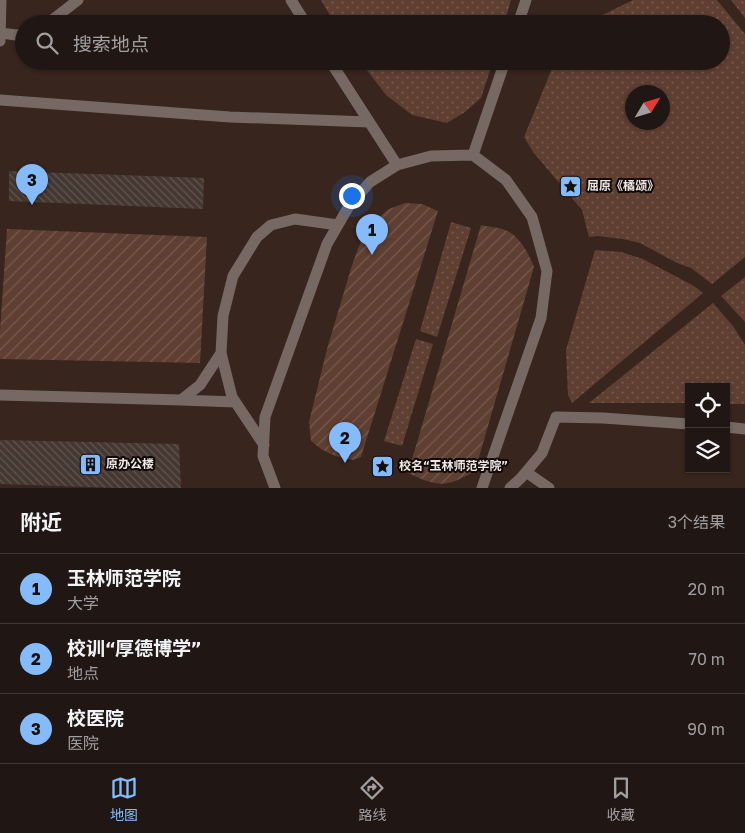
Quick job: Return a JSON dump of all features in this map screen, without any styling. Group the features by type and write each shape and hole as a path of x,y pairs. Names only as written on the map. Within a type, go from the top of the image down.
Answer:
{"lane":[{"path":"0,41 1,0"},
{"path":"59,15 78,0"},
{"path":"290,0 300,15"},
{"path":"521,15 526,0"},
{"path":"1,33 15,35"},
{"path":"336,70 397,165"},
{"path":"473,155 502,70"},
{"path":"0,100 230,117 369,122"},
{"path":"275,488 263,456 266,417 327,244 338,224 349,206 370,182 397,165 431,156 473,155 506,180 532,217 547,271 541,318 482,488"},
{"path":"264,445 232,397 220,353 223,316 233,276 257,237 271,225 295,219 338,224"},
{"path":"181,400 200,384 220,353"},
{"path":"0,395 235,402"},
{"path":"512,487 542,453 556,417 685,424"},
{"path":"730,427 745,429"},
{"path":"526,472 549,488"}],"shaded area":[{"path":"0,0 745,0 745,488 0,488"},
{"path":"321,0 511,0 507,15 330,15"},
{"path":"633,0 717,0 729,15 602,15"},
{"path":"731,0 745,0 745,18"},
{"path":"730,16 745,34 745,257 712,284 691,268 677,263 640,243 598,236 589,237 582,210 533,152 524,137 551,70 730,70"},
{"path":"367,70 490,70 481,98 465,112 447,123 412,115 386,95"},
{"path":"405,203 422,204 438,211 361,457 353,460 335,456 311,441 309,422 327,349 352,265 364,233 389,209"},
{"path":"451,222 471,228 437,337 420,331"},
{"path":"481,225 510,232 519,240 534,267 475,471 449,483 435,483 408,473"},
{"path":"7,229 207,237 200,363 0,359 0,331"},
{"path":"595,250 621,252 643,259 694,286 703,293 572,403 568,395 566,350"},
{"path":"745,277 745,322 721,296"},
{"path":"713,303 733,326 745,345 745,404 730,404 730,383 685,383 685,403 589,403"},
{"path":"416,339 433,344 402,446 384,441"}],"building":[{"path":"9,171 204,178 203,209 9,201"},
{"name":"原办公楼","path":"0,440 179,444 181,488 0,484"}],"place":[{"name":"屈原《橘颂》","path":"571,186"},
{"name":"校医院","path":"32,205"},
{"name":"玉林师范学院","path":"372,255"},
{"name":"校训“厚德博学”","path":"345,463"},
{"name":"原办公楼","path":"90,464"},
{"name":"校名“玉林师范学院”","path":"383,466"}]}
